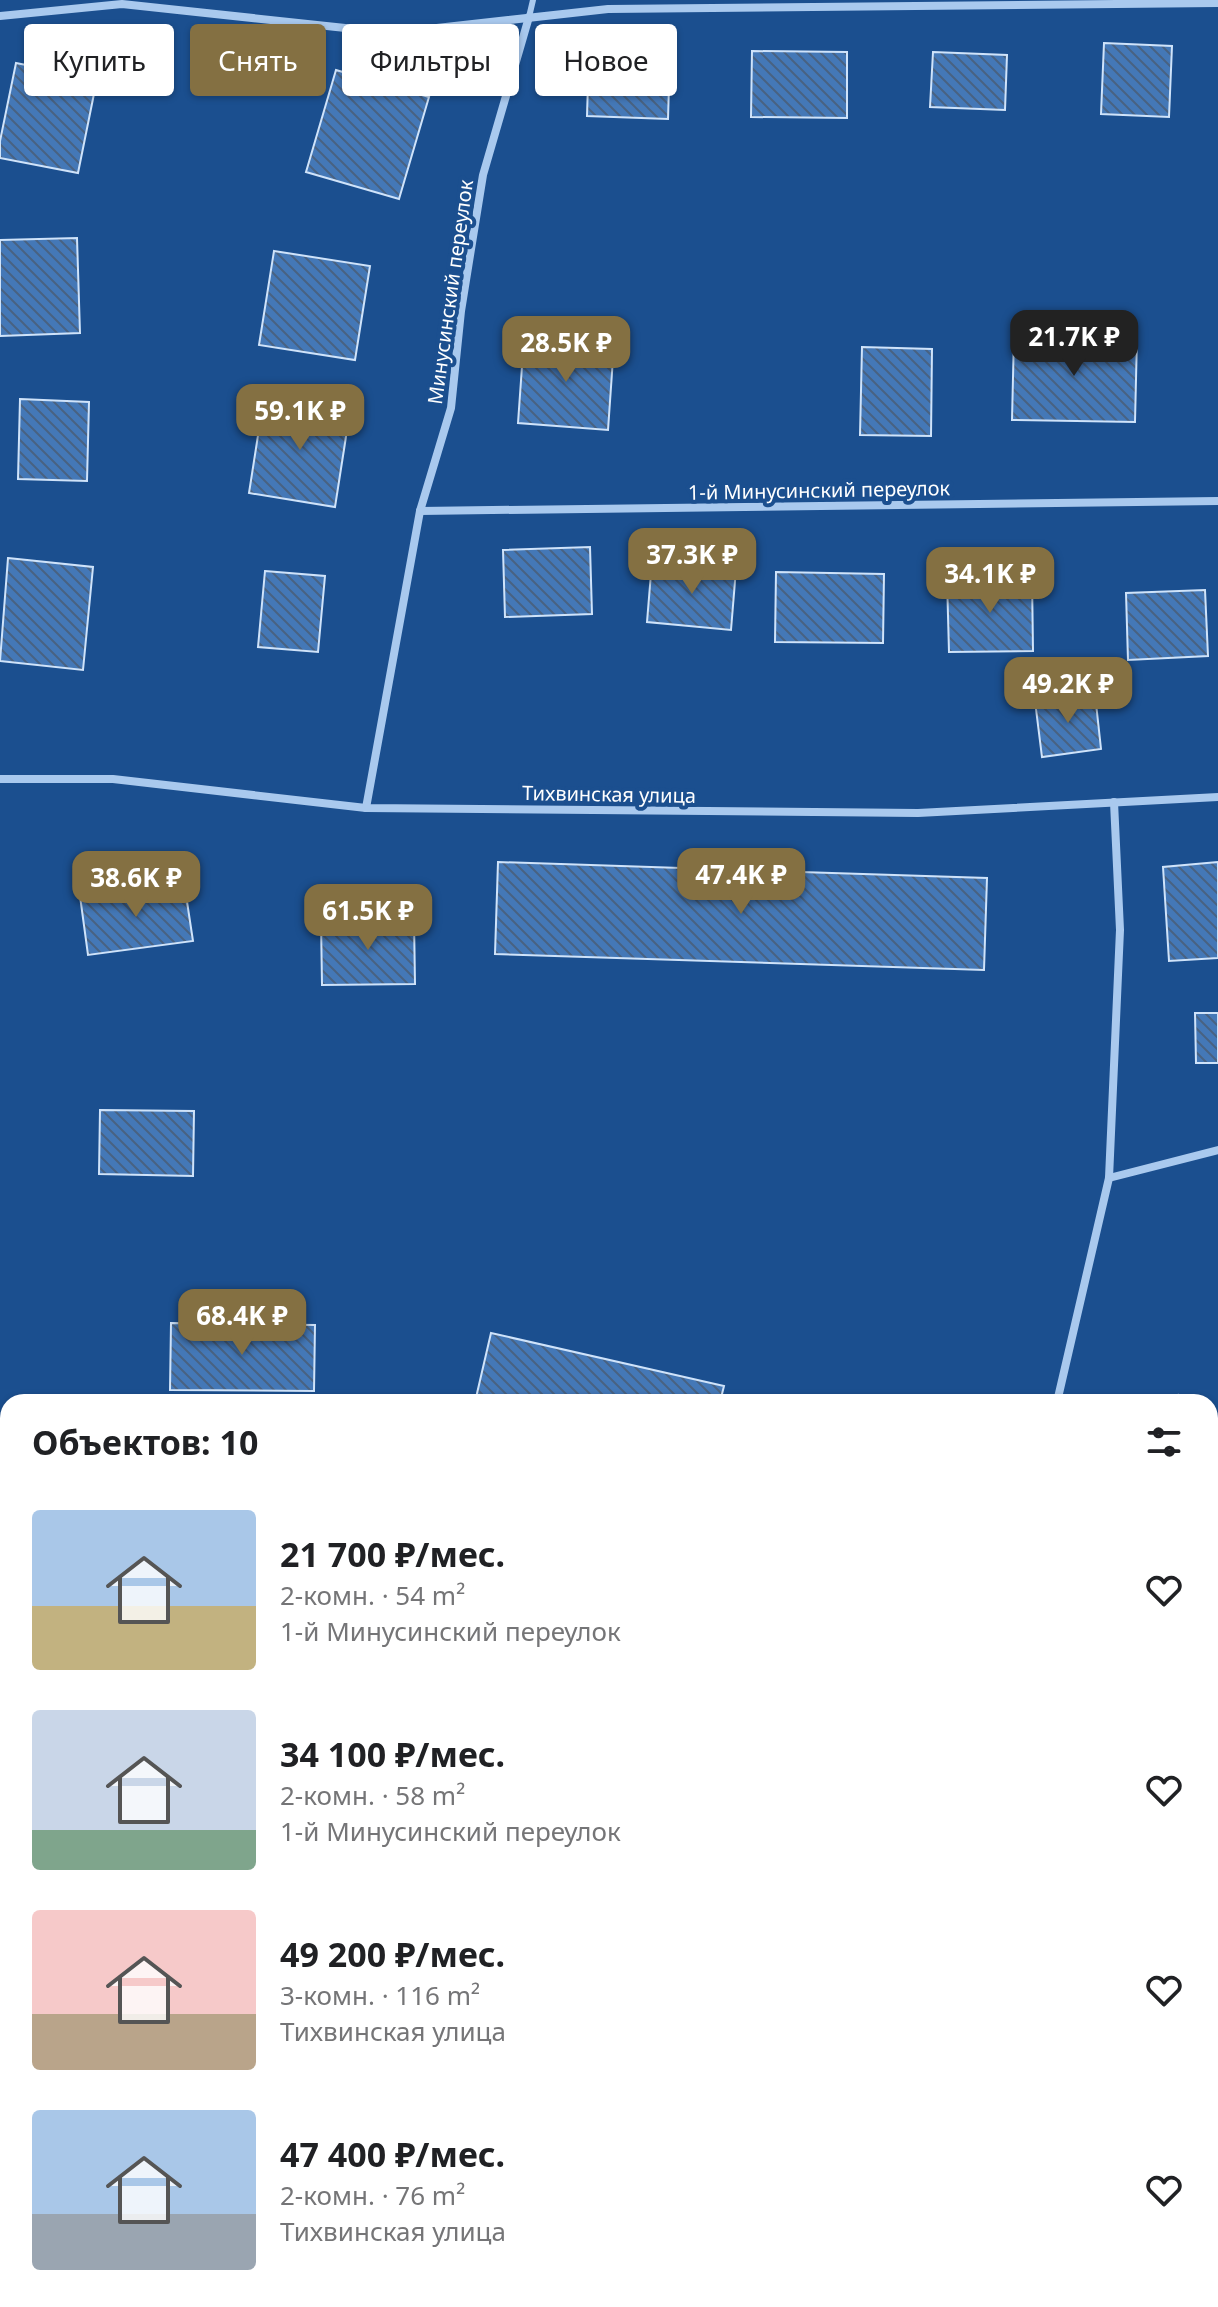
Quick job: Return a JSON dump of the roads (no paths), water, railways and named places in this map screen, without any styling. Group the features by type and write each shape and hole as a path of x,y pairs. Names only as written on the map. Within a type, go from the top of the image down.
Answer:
{"street":[{"path":"0,16 122,4 392,33 608,9 1218,3"},
{"name":"Минусинский переулок","path":"366,808 420,511 451,408 461,311 483,175 529,17"},
{"name":"1-й Минусинский переулок","path":"420,511 1218,501"},
{"name":"Тихвинская улица","path":"0,779 113,779 366,808 918,813 1218,797"},
{"path":"1059,1394 1109,1178 1120,930 1114,802"},
{"path":"1109,1178 1218,1150"}],"lane":[{"path":"529,17 533,0"}]}
